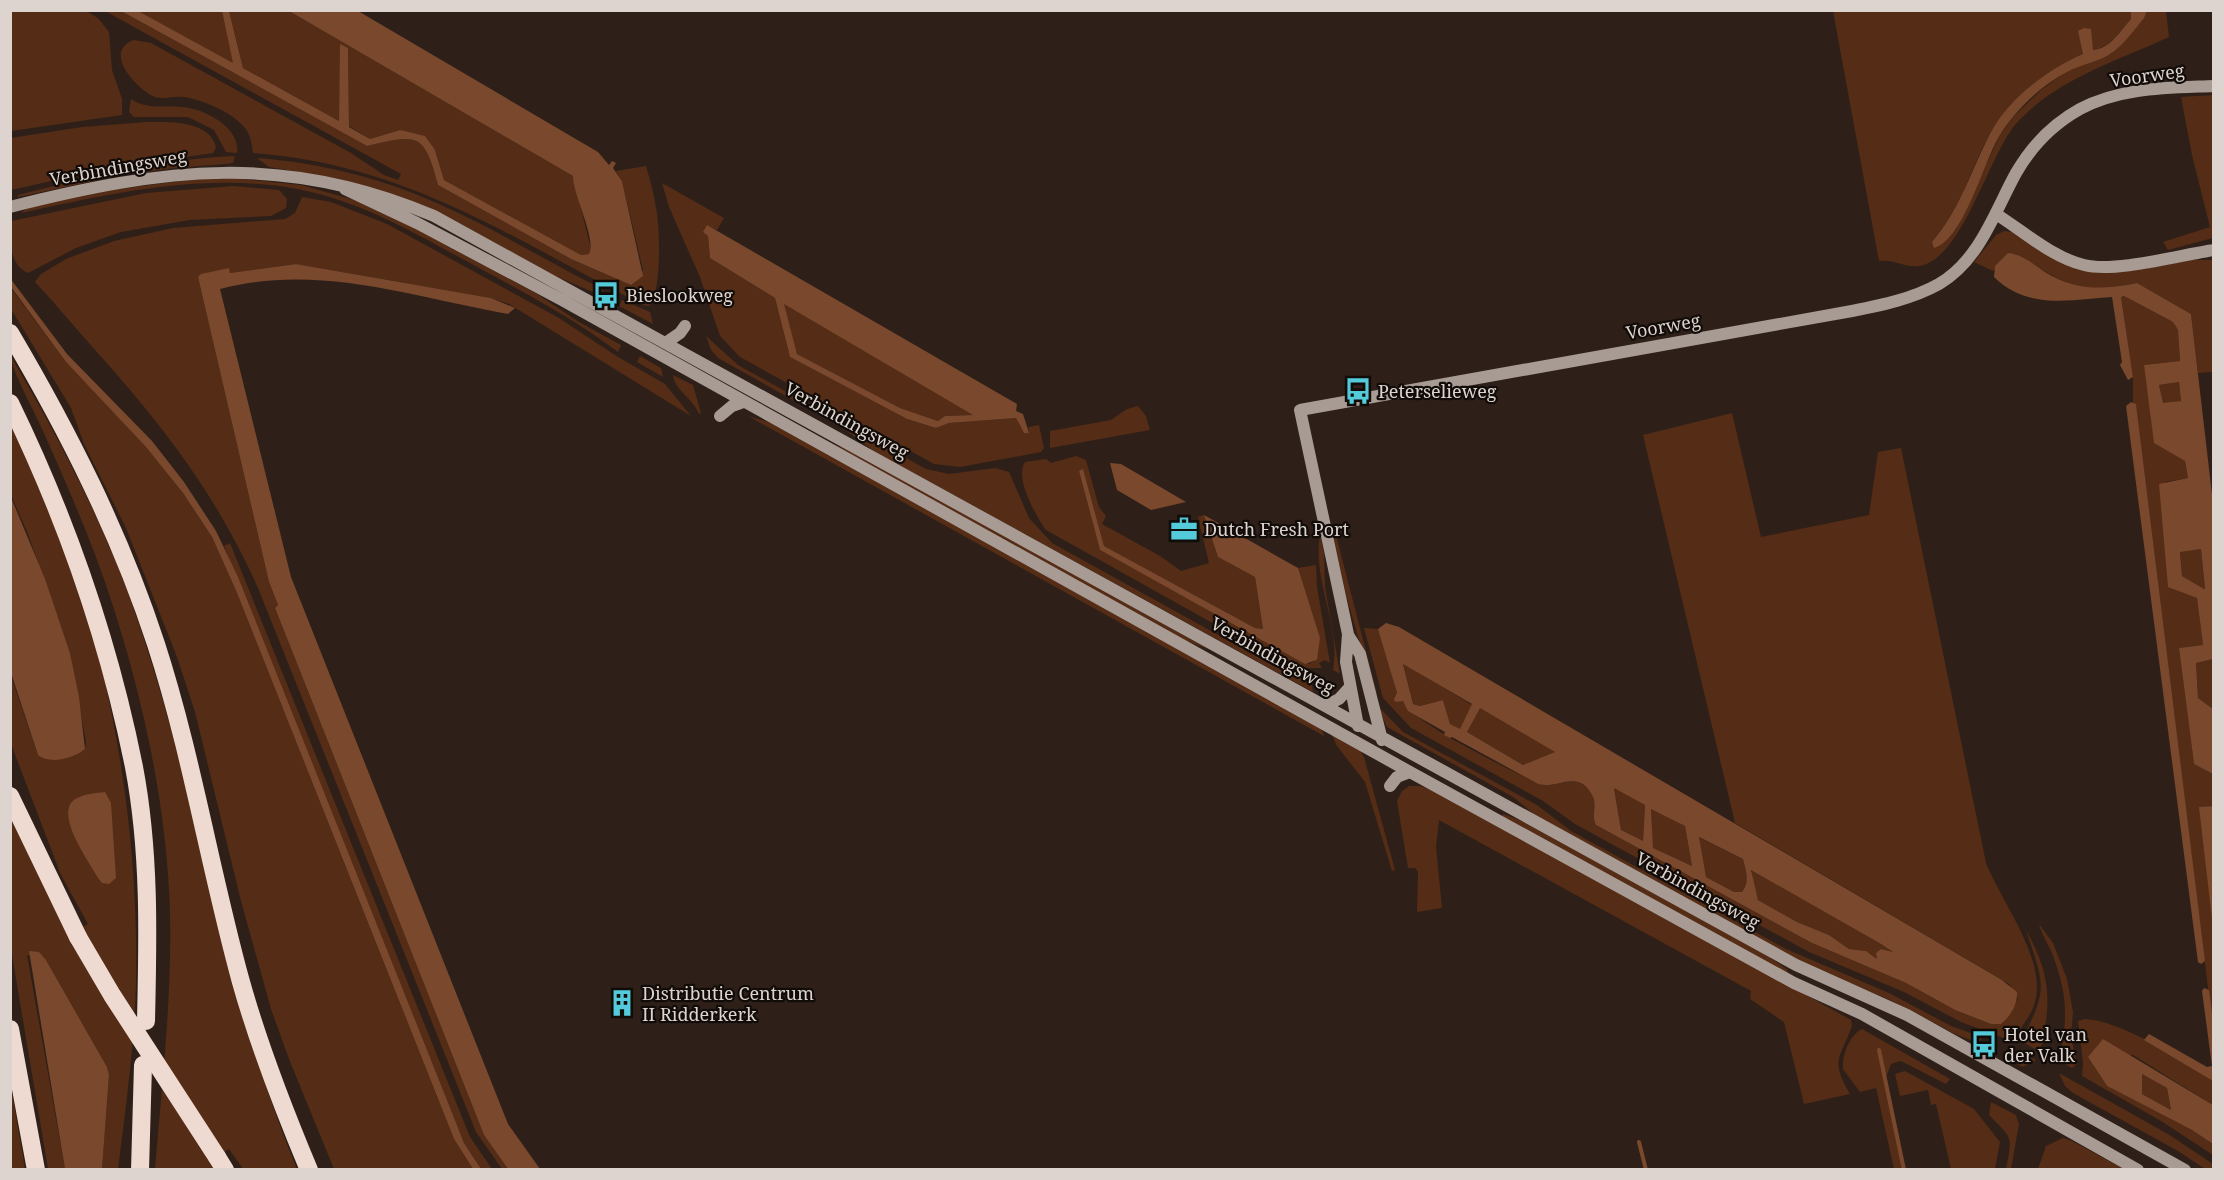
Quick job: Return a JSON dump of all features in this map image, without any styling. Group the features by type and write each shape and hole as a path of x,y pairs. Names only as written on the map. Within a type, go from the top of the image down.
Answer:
{"highway":[{"path":"10,333 64,426 123,552 156,645 188,760 241,982 270,1073 309,1170"},
{"path":"10,403 39,464 86,585 134,767 143,840 148,927 146,1021"},
{"path":"10,796 78,937 221,1163"},
{"path":"10,1029 36,1170"},
{"path":"127,1170 143,1072 140,1170"},
{"path":"270,1073 302,1123 322,1170"}],"street":[{"name":"Voorweg","path":"1348,634 1300,410 1884,304 1914,295 1940,283 1954,272 1983,237 2025,159 2051,130 2075,112 2116,94 2214,86"},
{"name":"Verbindingsweg","path":"10,207 109,183 193,172 279,174 361,188 435,216 1796,965 1907,1015 2185,1170"},
{"name":"Verbindingsweg","path":"339,186 562,300 1410,772 1794,983 1872,1020 2138,1170"},
{"path":"1996,214 2058,254 2087,266 2107,267 2214,250"},
{"path":"667,342 680,333 685,326"},
{"path":"720,416 732,406 743,402"},
{"path":"1348,634 1346,662 1363,744"},
{"path":"1348,634 1360,654 1381,736 1384,757"},
{"path":"1327,705 1340,699 1350,687"},
{"path":"1390,786 1396,777 1410,772"}],"shaded area":[{"path":"10,11 86,11 98,18 109,32 112,70 122,99 122,115 11,131"},
{"path":"105,11 121,11 367,146 398,140 416,141 423,146 428,155 438,185 571,259 631,285 643,270 622,181 616,171 646,166 654,198 658,229 658,275 653,299 649,306 643,305 502,230 409,188 360,172 308,160 253,153 247,131 227,113 191,98 159,98 144,91 130,77 121,60 121,52 125,45 134,40 151,43 351,153 384,175 398,180 401,174"},
{"path":"121,11 138,11 233,63 222,11 229,11 243,68 339,121 340,44 348,48 349,127 370,139 400,130 425,136 435,150 444,180 581,255 589,254 590,238 573,176 289,11 358,11 598,152 609,165 612,161 616,163 613,168 622,181 643,276 631,285 571,259 438,185 428,155 423,146 416,141 398,140 367,146"},
{"path":"222,11 234,64 139,12"},
{"path":"229,11 289,11 573,176 591,249 589,254 581,255 444,180 435,150 400,130 370,139 349,126 348,49 341,45 339,121 243,68"},
{"path":"1833,11 2131,11 2131,19 2110,42 2099,49 2093,50 2084,30 2083,54 2044,77 2007,110 1990,134 1951,216 1932,242 1956,229 2000,135 2013,117 2041,90 2067,71 2111,54 2147,11 2166,11 2169,37 2087,73 2031,109 2015,125 2005,140 1973,205 1948,246 1934,260 1919,266 1909,266 1890,261 1879,261"},
{"path":"2131,11 2147,11 2130,36 2117,48 2102,58 2058,77 2013,116 1994,147 1964,215 1945,242 1934,248 1932,242 1950,216 1990,134 2007,109 2030,86 2056,68 2083,54 2078,31 2084,28 2091,29 2093,50 2099,49 2110,43 2131,19"},
{"path":"2213,95 2213,238 2168,250 2163,242 2210,227 2192,155 2181,97"},
{"path":"131,99 143,105 190,108 209,115 227,127 233,135 237,144 237,153 226,152 214,130 188,117 134,117 129,112"},
{"path":"147,122 187,124 197,127 212,138 216,147 213,153 110,168 11,190 11,138 82,127"},
{"path":"235,156 233,163 117,176 18,197 18,195 125,170 180,161"},
{"path":"257,158 307,164 356,174 404,190 469,218 603,289 600,295 553,275 455,221 381,191 339,179 269,167"},
{"path":"220,177 301,185 372,205 537,294 579,322 621,345 618,352 583,327 546,305 406,228 356,206 300,190 260,184 180,185 100,196 21,213 32,207 82,195"},
{"path":"662,183 724,218 717,230 707,226 704,232 708,236 710,258 775,298 790,357 907,419 936,428 949,423 1016,418 1024,433 1029,433 1028,427 1039,425 1044,448 1041,452 960,467 934,464 740,357 720,336 700,277 669,207"},
{"path":"234,186 279,190 287,199 286,208 271,216 190,220 121,232 76,248 28,273 21,269 14,257 11,243 11,221 146,193"},
{"path":"302,197 331,202 387,224 559,318 618,357 665,384 691,416 509,304 491,298 296,264 230,273 229,269 198,277 269,582 278,605 275,608 484,1135 508,1169 502,1169 476,1132 258,588 225,522 187,463 144,407 35,282 41,274 66,259 114,241 173,228 285,219 295,213"},
{"path":"707,225 1017,404 1016,411 1023,414 1029,433 1024,433 1016,418 949,423 936,428 907,419 790,357 775,298 710,258 708,236 703,232","holes":["784,304 973,415 945,416 938,421 900,408 797,354"]},
{"path":"2004,231 2012,232 2083,271 2103,273 2187,260 2213,260 2213,372 2198,373 2191,314 2137,283 2098,288 2077,286 2054,277 2021,257 2008,253 1993,271 1974,262 1996,235"},
{"path":"2008,253 2023,257 2056,278 2079,286 2101,288 2137,283 2191,314 2213,503 2213,659 2196,663 2198,698 2213,709 2213,774 2194,764 2179,648 2203,645 2197,598 2168,587 2159,484 2188,478 2185,461 2154,443 2144,365 2180,361 2178,330 2173,322 2124,296 2121,297 2133,377 2128,380 2120,365 2122,362 2112,297 2065,301 2035,299 2007,287 1994,277 1995,266","holes":["2179,382 2181,401 2163,403 2159,385","2201,549 2205,589 2182,576 2180,552"]},
{"path":"296,264 491,298 515,308 508,314 365,285 329,281 257,282 220,289 291,577 508,1124 540,1169 508,1169 484,1135 275,608 278,605 269,582 198,277 201,274 229,268 230,273"},
{"path":"10,278 67,354 152,441 184,482 216,531 238,577 464,1143 481,1169 473,1169 454,1139 237,593 212,537 183,493 147,448 66,362 11,287"},
{"path":"10,287 66,362 148,448 183,493 212,537 237,593 454,1139 473,1169 334,1169 271,1009 241,901 195,712 177,657 126,528 84,444 71,408 11,309"},
{"path":"2124,296 2173,322 2178,330 2180,361 2144,365 2185,461 2188,478 2165,482 2168,586 2197,598 2203,645 2179,648 2194,764 2213,774 2213,806 2200,807 2213,928 2213,1028 2136,405 2133,402 2133,377 2121,297"},
{"path":"622,300 650,312 653,324 619,306"},
{"path":"783,303 975,415 945,416 938,421 900,408 797,354"},
{"path":"706,336 738,365 926,469 949,474 995,468 1009,472 1029,518 1052,543 1287,673 1311,680 1313,692 875,452 843,428 718,358 711,350"},
{"path":"10,355 84,490 115,561 142,633 163,700 251,1038 272,1104 297,1169 243,1169 229,1149 209,1162 215,1169 155,1169 166,1041 170,912 164,833 151,753 133,674 95,554"},
{"path":"640,356 661,368 663,377 637,362"},
{"path":"673,375 693,385 701,413 699,414 693,403 677,386"},
{"path":"2179,382 2181,401 2163,404 2159,385"},
{"path":"2131,402 2136,404 2205,961 2201,964 2198,962 2126,406"},
{"path":"1138,406 1146,416 1150,430 1050,448 1050,431 1111,420 1127,409"},
{"path":"11,408 54,511 76,573 103,673 122,776 134,880 136,984 132,1054 118,1169 102,1169 109,1075 107,1067 46,960 27,955 65,1169 48,1169 11,949 11,801 71,934 88,924 61,875 11,744 10,673 38,755 85,749 86,742 70,653 28,534 11,495"},
{"path":"1732,413 1761,537 1869,515 1878,452 1901,448 1986,863 2021,931 2035,968 2037,986 2035,1002 2015,1037 2010,1030 2004,1032 2006,1039 1961,1022 1904,992 1809,952 1575,824 1543,801 1411,728 1383,698 1364,628 1378,629 1381,633 1397,694 1394,699 1403,701 1411,711 1444,734 1538,784 1575,782 1581,784 1593,797 1596,825 1812,943 1906,983 1955,1010 1991,1024 2001,1024 2018,999 2009,984 1735,823 1643,435"},
{"path":"748,416 771,423 1321,727 1324,736"},
{"path":"832,444 858,453 1208,649 1173,636"},
{"path":"1076,456 1086,460 1099,507 1106,516 1102,524 1160,556 1181,571 1209,563 1198,517 1204,515 1218,557 1255,577 1263,629 1255,628 1104,546 1083,470 1079,471 1100,550 1309,664 1317,660 1298,568 1316,565 1317,587 1330,663 1325,660 1319,663 1322,668 1308,668 1308,671 1286,664 1046,530 1032,507 1024,487 1022,469 1025,462 1046,459 1051,463"},
{"path":"1110,463 1121,464 1186,502 1151,510 1117,490"},
{"path":"1083,469 1104,546 1255,628 1263,629 1255,577 1218,557 1204,515 1298,568 1320,638 1317,660 1305,664 1100,550 1079,471"},
{"path":"10,495 45,579 70,653 79,697 85,749 62,759 49,760 38,755 11,673"},
{"path":"1332,530 1337,539 1377,694 1374,692 1346,595"},
{"path":"1320,535 1324,554 1325,587 1340,674 1333,670 1333,637 1320,568"},
{"path":"230,543 470,1137 492,1169 481,1169 464,1143 224,546"},
{"path":"2201,549 2205,590 2182,576 2180,551"},
{"path":"1386,623 1399,627 2002,980 2017,992 2015,1006 2001,1024 1991,1024 1955,1010 1906,983 1812,943 1596,825 1593,797 1581,783 1575,781 1538,784 1452,737 1444,735 1445,732 1408,711 1403,701 1395,702 1397,693 1378,629","holes":["1403,664 1472,704 1460,729 1450,724 1443,700 1420,706 1413,704","1480,708 1555,752 1523,765 1467,732","1614,788 1645,805 1643,841 1621,830","1651,809 1685,826 1692,866 1653,848","1699,837 1743,859 1747,876 1746,884 1742,892 1734,892 1706,877","1751,870 1893,952 1881,949 1876,953 1877,959 1866,951 1849,949 1829,935 1797,922 1758,900"]},
{"path":"2213,659 2213,709 2198,698 2196,663"},
{"path":"1403,663 1472,705 1460,730 1450,724 1443,700 1420,706 1413,704"},
{"path":"1377,705 1403,732 1537,805 1571,831 1786,949 1889,993 1951,1026 1982,1037 1979,1043 1957,1035 1888,999 1813,968 1539,818 1513,797 1387,727"},
{"path":"1479,707 1556,752 1523,765 1467,732"},
{"path":"1332,735 1360,750 1364,757 1395,870 1392,871 1365,782 1337,746"},
{"path":"1409,786 1420,786 1443,794 1851,1020 1852,1026 1839,1060 1840,1074 1850,1094 1804,1104 1784,1022 1750,999 1751,991 1439,820 1436,847 1442,908 1417,912 1418,872 1415,868 1408,868 1397,801 1402,791"},
{"path":"1614,787 1645,805 1643,842 1621,830"},
{"path":"105,792 111,803 116,878 109,884 102,883 81,850 70,825 68,814 70,805 77,798"},
{"path":"2214,806 2213,928 2199,807"},
{"path":"1651,808 1685,826 1692,866 1652,848"},
{"path":"1503,814 1539,827 1748,942 1788,970 1786,974 1501,817"},
{"path":"1698,837 1743,859 1747,880 1742,892 1734,892 1706,877"},
{"path":"1753,870 1893,952 1881,949 1877,959 1866,951 1849,949 1829,935 1797,922 1758,900 1750,873"},
{"path":"2039,924 2053,943 2067,979 2073,1012 2071,1037 2077,1064 2072,1068 2059,1061 2065,1019 2064,994 2052,953"},
{"path":"2026,930 2045,975 2047,989 2046,1018 2040,1052 2021,1041 2036,1009 2041,986 2037,963"},
{"path":"29,951 39,952 46,960 107,1067 109,1075 102,1169 65,1169"},
{"path":"2204,988 2209,990 2214,1028 2213,1081 2144,1040 2149,1034 2207,1067 2212,1066 2202,991"},
{"path":"2085,1019 2115,1026 2133,1034 2169,1052 2213,1081 2213,1105 2133,1055 2088,1057 2107,1086 2192,1130 2213,1144 2213,1155 2161,1121 2082,1076 2083,1063 2078,1021"},
{"path":"1862,1029 1950,1079 1946,1084 1901,1061 1891,1064 1887,1075 1884,1075 1904,1169 1894,1169 1876,1088 1860,1092 1843,1069 1847,1046 1853,1036"},
{"path":"2103,1039 2213,1105 2213,1144 2192,1130 2107,1086 2088,1057","holes":["2142,1074 2167,1088 2171,1110 2142,1094"]},
{"path":"2022,1053 2036,1060 2023,1067 2013,1062"},
{"path":"1905,1071 1974,1109 2000,1142 1995,1169 1951,1169 1936,1104 1931,1105 1928,1090 1900,1096 1895,1074"},
{"path":"2059,1073 2168,1134 2213,1164 2213,1169 2205,1169 2178,1151 2073,1093 2065,1086"},
{"path":"2142,1074 2167,1088 2171,1110 2142,1094 2140,1077"},
{"path":"10,1081 24,1163 25,1169 11,1169"},
{"path":"1991,1102 2016,1115 2019,1124 2011,1169 2006,1169 2010,1149 2009,1138 1989,1115"},
{"path":"2063,1138 2124,1169 2038,1169 2046,1146"}],"waterway":[{"path":"1879,1050 1904,1170"},
{"path":"1639,1142 1646,1170"}],"place":[{"name":"Bieslookweg","path":"606,295"},
{"name":"Peterselieweg","path":"1358,391"},
{"name":"Dutch Fresh Port","path":"1184,529"},
{"name":"Distributie Centrum II Ridderkerk","path":"622,1003"},
{"name":"Hotel van der Valk","path":"1984,1044"}]}
